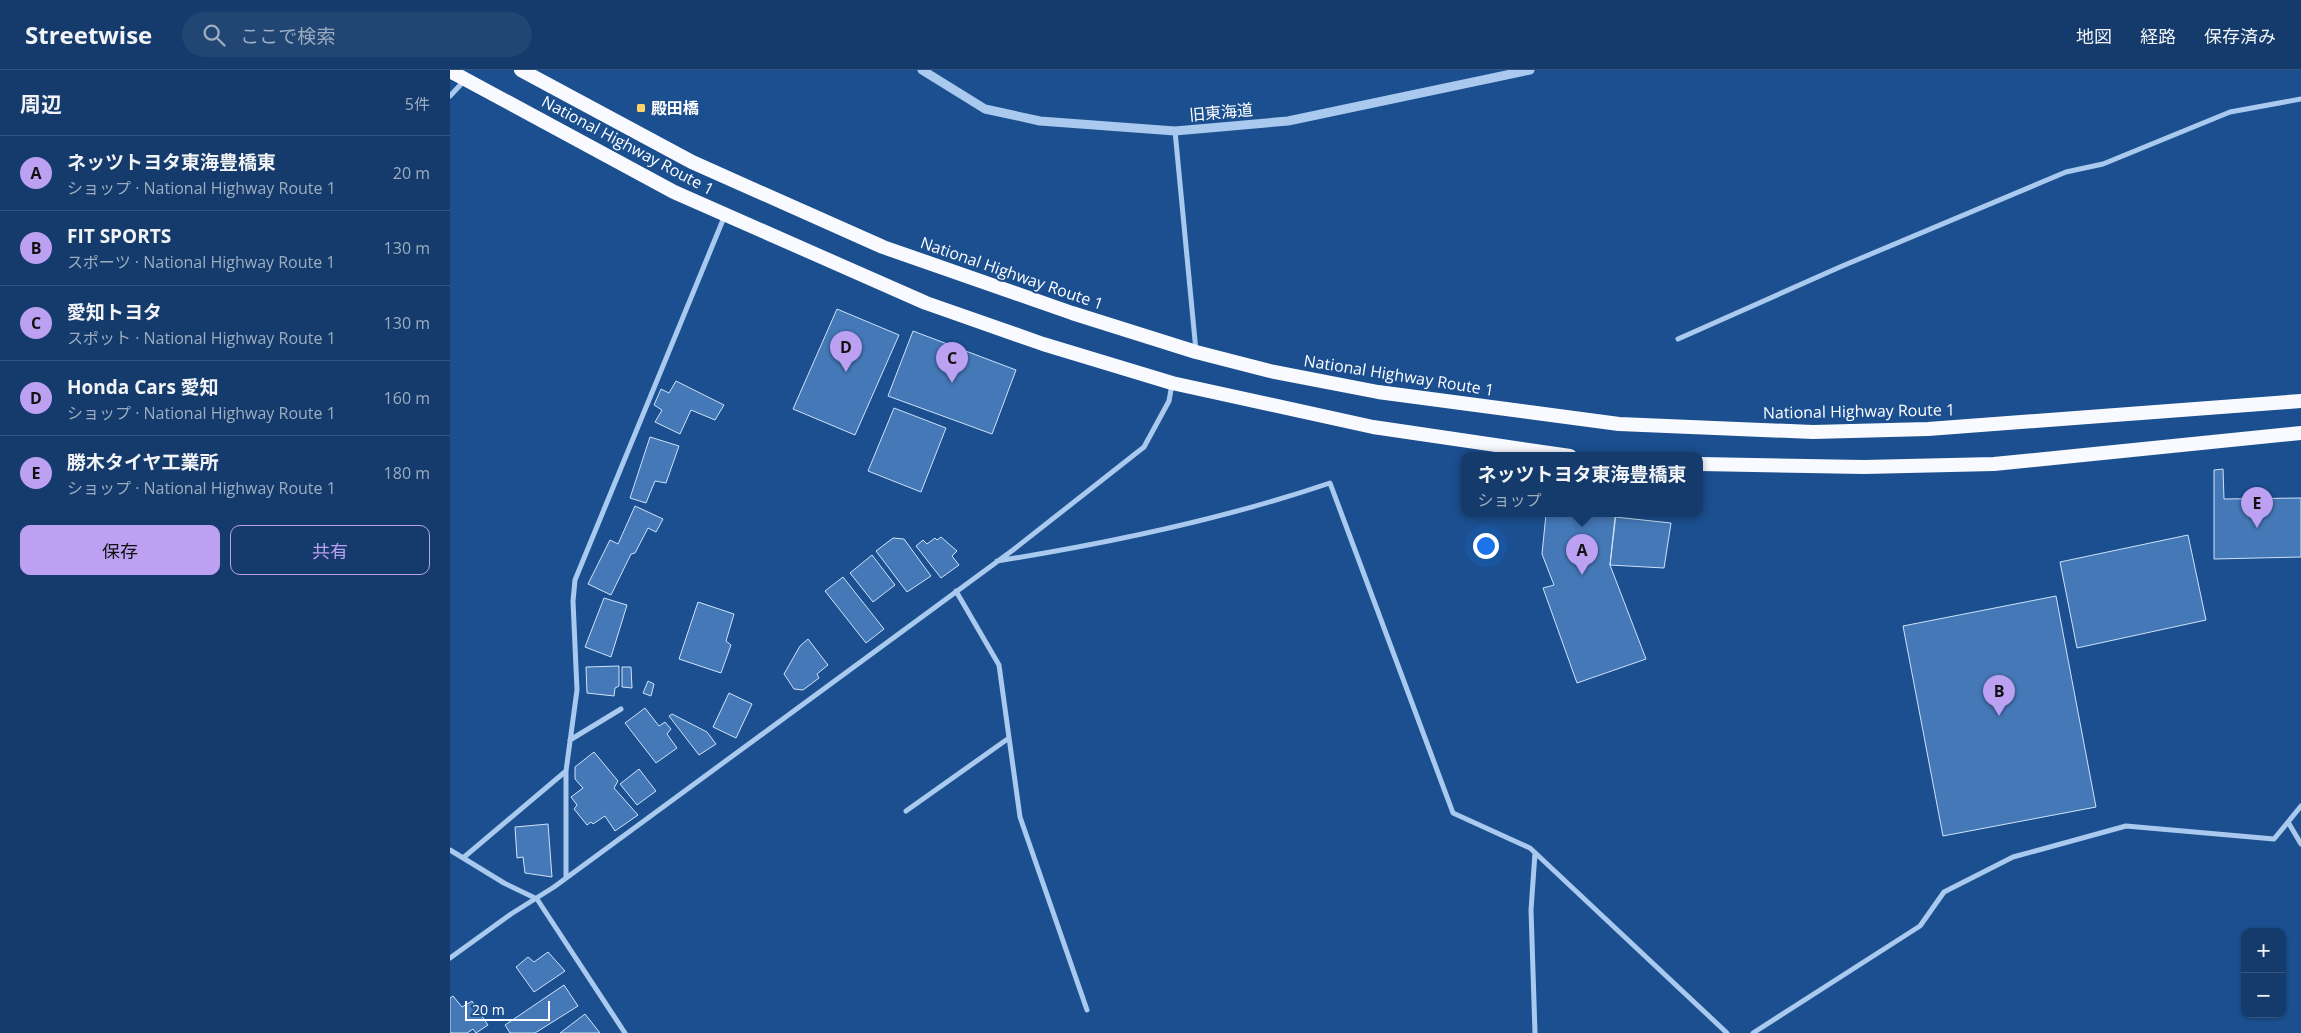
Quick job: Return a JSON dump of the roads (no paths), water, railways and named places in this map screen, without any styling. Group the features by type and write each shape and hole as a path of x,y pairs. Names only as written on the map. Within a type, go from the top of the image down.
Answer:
{"highway":[{"name":"National Highway Route 1","path":"521,70 692,162 883,247 1072,313 1196,352 1270,371 1378,392 1619,424 1813,432 1928,429 2301,401"},
{"name":"National Highway Route 1","path":"450,71 674,192 926,303 1044,344 1172,383 1373,427 1543,452"},
{"path":"1703,464 1864,467 1994,464 2301,433"}],"street":[{"name":"旧東海道","path":"922,70 985,108 1040,121 1175,131 1288,121 1530,70"},
{"path":"450,96 466,79"},
{"path":"1678,339 1840,267 2066,172 2103,164 2230,112 2301,98"},
{"path":"1175,131 1196,352"},
{"path":"566,878 566,771 577,690 573,601 576,580 726,215"},
{"path":"450,958 511,914 537,899 566,878 997,561 1144,448 1169,401 1172,383"},
{"path":"997,561 1166,530 1263,505 1330,482 1453,813 1530,848 1727,1033"},
{"path":"956,591 999,665 1020,816 1087,1010"},
{"path":"570,740 620,709"},
{"path":"906,810 1009,738"},
{"path":"463,858 566,771"},
{"path":"1753,1033 1920,926 1944,892 2014,857 2126,826 2274,839 2301,806"},
{"path":"2288,822 2301,844"},
{"path":"450,850 504,883 537,899 625,1033"},
{"path":"1535,853 1531,910 1535,1033"}],"place":[{"name":"殿田橋","path":"641,108"},
{"name":"Honda Cars 愛知","path":"846,372"},
{"name":"愛知トヨタ","path":"952,383"},
{"name":"勝木タイヤ工業所","path":"2257,528"},
{"name":"ネッツトヨタ東海豊橋東","path":"1582,575"},
{"name":"FIT SPORTS","path":"1999,716"}]}
